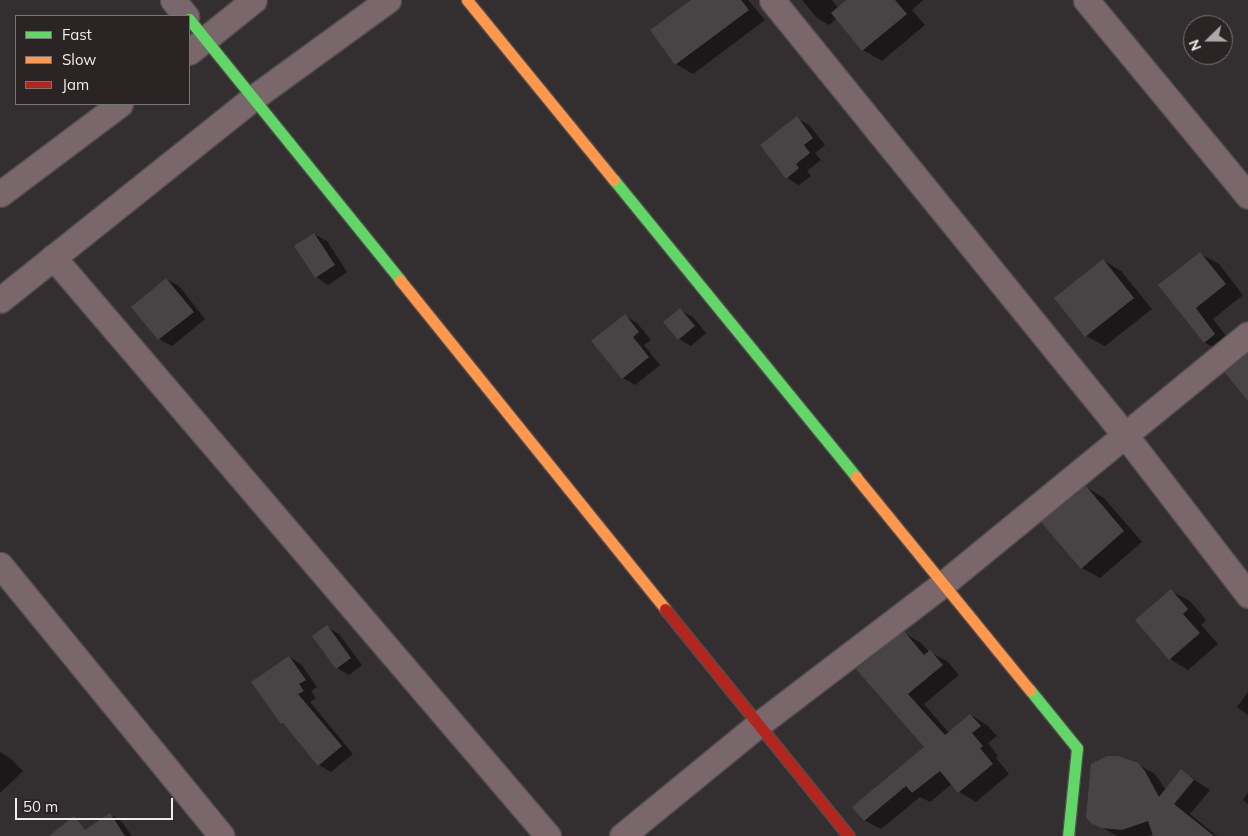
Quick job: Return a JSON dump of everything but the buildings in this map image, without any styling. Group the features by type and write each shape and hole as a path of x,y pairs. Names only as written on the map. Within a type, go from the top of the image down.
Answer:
{"street":[{"path":"173,0 186,15"},
{"path":"197,46 254,0"},
{"path":"0,300 253,98 388,0"},
{"path":"467,0 1077,748 1068,836"},
{"path":"772,0 1125,435 1248,596"},
{"path":"1086,0 1248,196"},
{"path":"190,24 197,46 253,98 849,836"},
{"path":"0,194 119,105"},
{"path":"53,257 548,836"},
{"path":"622,836 759,724 943,584 1248,334"},
{"path":"0,565 222,836"}],"traffic: fast":[{"path":"190,20 400,280"},
{"path":"614,180 856,477"},
{"path":"1030,690 1077,748 1068,836"}],"traffic: slow":[{"path":"467,0 614,180"},
{"path":"400,280 665,609"},
{"path":"856,477 1030,690"}],"traffic: jam":[{"path":"665,609 849,836"}]}
